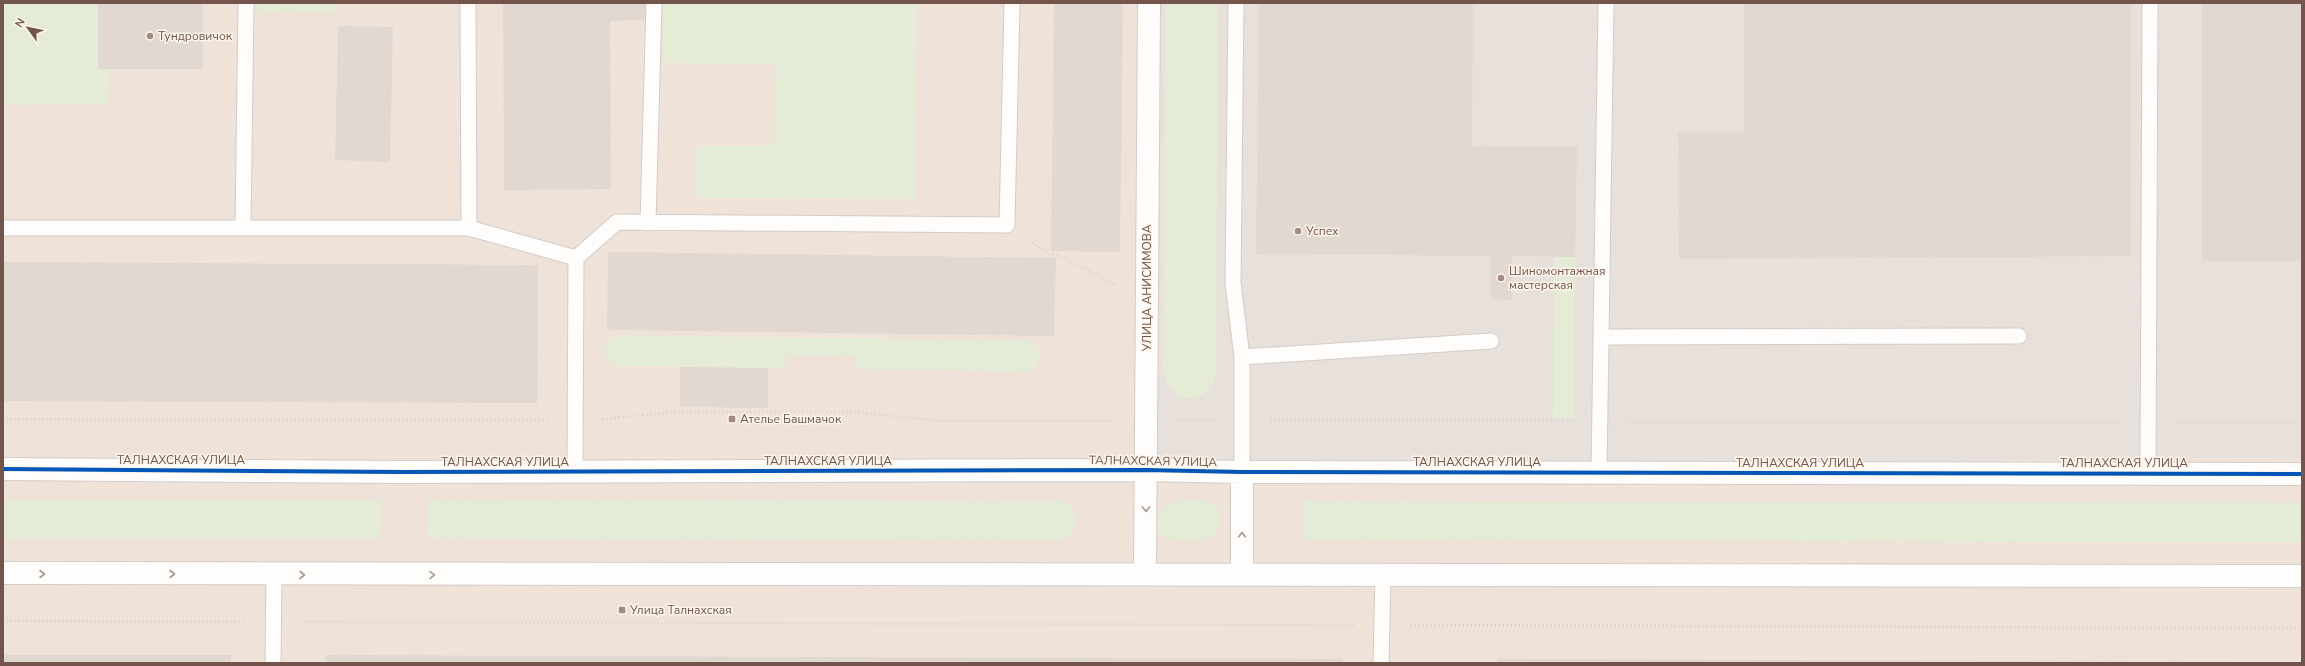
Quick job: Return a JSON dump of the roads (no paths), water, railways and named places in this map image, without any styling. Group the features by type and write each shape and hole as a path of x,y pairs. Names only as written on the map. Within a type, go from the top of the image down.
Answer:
{"street":[{"name":"УЛИЦА АНИСИМОВА","path":"1145,574 1149,3"},
{"name":"ТАЛНАХСКАЯ УЛИЦА","path":"3,469 575,472 1146,470 1242,472 2302,474"},
{"path":"1242,472 1242,574"},
{"path":"3,573 2302,576"}],"lane":[{"path":"242,228 246,3"},
{"path":"468,3 469,228"},
{"path":"648,222 654,3"},
{"path":"575,472 576,258 617,222 1007,225 1012,3"},
{"path":"1236,3 1233,283 1242,357 1242,472"},
{"path":"1599,472 1606,3"},
{"path":"2148,473 2150,3"},
{"path":"3,228 469,228 576,258"},
{"path":"1601,337 2019,336"},
{"path":"1242,357 1491,340"},
{"path":"274,574 274,663"},
{"path":"1381,663 1383,574"}],"place":[{"name":"Тундровичок","path":"150,36"},
{"name":"Успех","path":"1298,231"},
{"name":"Шиномонтажная мастерская","path":"1501,278"},
{"name":"Ателье Башмачок","path":"732,419"},
{"name":"Улица Талнахская","path":"622,610"}]}
